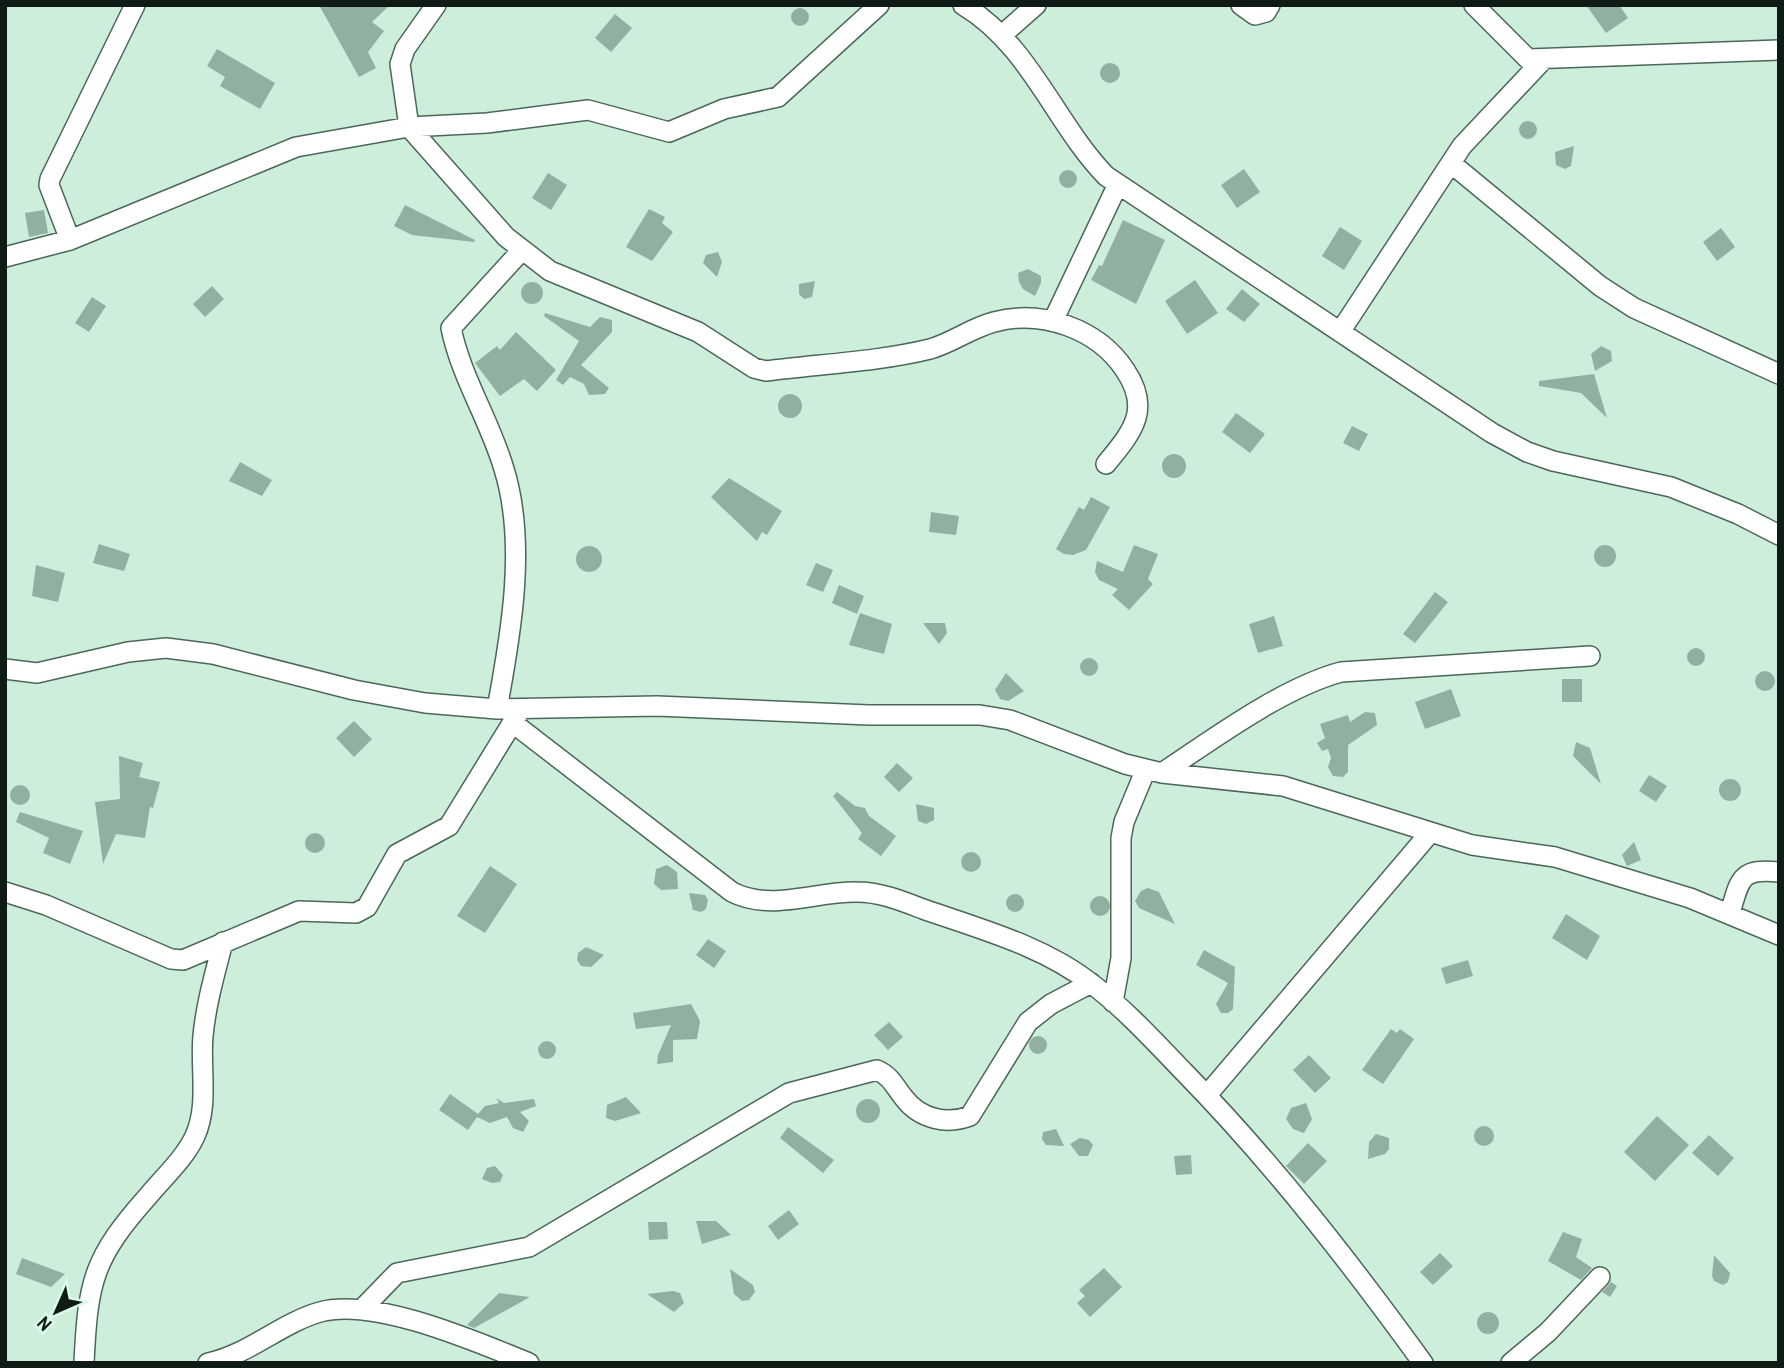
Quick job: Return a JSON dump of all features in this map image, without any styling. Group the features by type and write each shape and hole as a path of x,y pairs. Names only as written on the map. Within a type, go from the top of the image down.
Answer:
{"street":[{"path":"70,240 49,185 50,179 135,5"},
{"path":"436,5 405,49 400,64 409,127 521,251 550,271 698,332 754,368 766,371 929,349 995,322 1053,321 1097,339 1127,373 1139,400 1133,430 1106,464"},
{"path":"5,257 70,240 296,147 409,127 487,123 588,110 669,132 724,109 778,97 879,5"},
{"path":"963,5 1002,35 1036,76 1085,154 1118,184 1492,433 1527,452 1671,487 1738,514 1779,535"},
{"path":"1002,35 1036,5"},
{"path":"1241,5 1255,15 1266,12 1270,5"},
{"path":"1474,5 1528,59 1542,61 1779,50"},
{"path":"1340,332 1462,146 1542,61"},
{"path":"1452,164 1600,286 1634,308 1779,374"},
{"path":"1053,321 1118,184"},
{"path":"497,709 505,667 517,541 505,470 451,328 521,251"},
{"path":"5,669 37,673 128,652 166,648 213,654 354,690 425,703 497,709 517,715 657,706 869,715 980,715 1010,720 1086,751 1154,771 1283,786 1429,834 1472,845 1555,857 1730,913 1779,934"},
{"path":"1113,1002 1121,958 1121,838 1124,822 1154,771 1240,721 1324,677 1352,671 1590,656"},
{"path":"5,892 46,905 172,959 183,960 299,911 356,913 367,907 397,854 449,826 517,715"},
{"path":"517,715 732,892 745,899 763,901 857,892 884,894 1007,938 1091,983 1207,1095 1308,1212 1423,1363"},
{"path":"1207,1095 1429,834"},
{"path":"1730,913 1739,881 1746,874 1758,870 1779,872"},
{"path":"84,1363 87,1308 94,1276 109,1242 182,1157 195,1136 202,1113 203,1037 210,989 223,942"},
{"path":"362,1309 397,1273 529,1247 789,1093 877,1070 888,1075 906,1101 920,1112 936,1119 957,1121 970,1116 1028,1022 1051,1004 1091,983"},
{"path":"1511,1363 1548,1332 1600,1277"},
{"path":"215,1362 320,1312 362,1309 392,1315 529,1363"}],"building":[{"path":"319,5 390,5 372,22 384,31 368,52 376,68 359,77"},
{"path":"1586,5 1619,5 1628,18 1606,33"},
{"path":"800,8 806,11 809,17 806,23 800,26 794,23 791,17 794,11"},
{"path":"615,14 632,28 611,52 595,38"},
{"path":"217,49 275,83 260,109 220,86 225,77 207,66"},
{"path":"1110,63 1117,66 1120,73 1117,80 1110,83 1103,80 1100,73 1103,66"},
{"path":"1528,121 1534,124 1537,130 1534,136 1528,139 1522,136 1519,130 1522,124"},
{"path":"1574,146 1571,166 1565,169 1556,165 1555,152"},
{"path":"1244,169 1260,192 1237,208 1221,185"},
{"path":"1064,170 1072,170 1077,179 1075,186 1064,188 1059,183 1059,175"},
{"path":"548,173 567,185 551,210 532,198"},
{"path":"405,205 475,240 474,242 412,235 394,226"},
{"path":"649,209 665,217 662,223 673,232 652,261 626,247"},
{"path":"44,210 48,233 29,237 25,213"},
{"path":"1123,220 1165,240 1136,304 1091,280 1099,265 1102,266"},
{"path":"1340,227 1362,241 1344,270 1322,256"},
{"path":"1721,228 1735,247 1717,261 1703,242"},
{"path":"718,252 722,262 717,277 703,263 706,255"},
{"path":"1028,269 1041,276 1035,296 1023,289 1019,282 1018,273"},
{"path":"1195,280 1218,313 1187,334 1165,301"},
{"path":"815,281 812,297 804,299 799,294 799,284"},
{"path":"528,282 536,282 543,289 543,297 536,304 528,304 521,297 521,289"},
{"path":"212,286 224,299 205,317 193,304"},
{"path":"1242,289 1260,304 1244,322 1226,309"},
{"path":"92,297 106,306 89,332 75,323"},
{"path":"545,313 590,327 600,317 612,320 612,332 581,365 609,388 605,394 589,395 584,384 570,377 563,385 556,380 579,341 544,316"},
{"path":"516,332 556,370 537,391 524,379 500,396 475,363 497,346 500,350"},
{"path":"1601,346 1611,351 1612,361 1595,371 1591,354"},
{"path":"1594,374 1607,418 1581,393 1539,386 1539,381"},
{"path":"790,394 799,397 802,406 799,415 790,418 781,415 778,406 781,397"},
{"path":"1236,413 1265,434 1250,453 1222,432"},
{"path":"1352,426 1368,434 1359,451 1343,443"},
{"path":"1174,454 1185,461 1186,466 1179,477 1174,478 1163,471 1162,466 1169,455"},
{"path":"240,462 272,480 262,496 229,481"},
{"path":"729,478 782,511 767,535 762,532 757,541 711,497"},
{"path":"1091,497 1110,507 1086,550 1073,555 1064,554 1056,549 1079,507 1084,510"},
{"path":"931,512 959,516 956,535 929,532"},
{"path":"99,544 130,554 124,571 93,563"},
{"path":"1134,545 1158,554 1148,579 1153,584 1129,610 1112,595 1118,589 1099,580 1095,572 1097,561 1123,572"},
{"path":"1605,545 1613,548 1616,556 1613,564 1605,567 1597,564 1594,556 1597,548"},
{"path":"589,546 598,550 602,559 598,568 589,572 580,568 576,559 580,550"},
{"path":"816,563 833,570 823,592 806,585"},
{"path":"36,565 65,573 58,602 32,596"},
{"path":"839,585 864,596 857,614 832,603"},
{"path":"1435,592 1448,602 1415,643 1403,634"},
{"path":"860,613 892,624 884,654 849,645"},
{"path":"1274,616 1283,646 1258,653 1249,624"},
{"path":"923,623 945,623 947,633 939,644"},
{"path":"1696,648 1702,651 1705,657 1702,663 1696,666 1690,663 1687,657 1690,651"},
{"path":"1085,658 1093,658 1098,667 1096,674 1085,676 1080,671 1080,663"},
{"path":"1765,671 1772,674 1775,681 1772,688 1765,691 1758,688 1755,681 1758,674"},
{"path":"1006,673 1024,691 1008,701 1000,699 995,690"},
{"path":"1562,679 1582,679 1582,702 1562,702"},
{"path":"1451,689 1461,716 1425,729 1415,702"},
{"path":"1365,712 1375,713 1377,725 1348,745 1348,772 1343,777 1333,776 1328,767 1331,758 1328,749 1322,751 1317,743 1325,738 1320,724 1348,715 1350,722"},
{"path":"354,721 372,739 354,757 336,738"},
{"path":"1576,742 1590,748 1601,784 1573,756"},
{"path":"119,756 143,763 139,777 160,782 153,808 150,807 145,838 116,834 103,864 95,802 120,799"},
{"path":"897,763 913,778 899,792 884,777"},
{"path":"1649,775 1667,786 1656,802 1639,791"},
{"path":"1730,779 1738,782 1741,790 1738,798 1730,801 1722,798 1719,790 1722,782"},
{"path":"16,785 24,785 30,795 24,805 16,805 10,799 10,791"},
{"path":"837,792 855,806 865,808 869,816 896,836 881,856 858,839 862,833 833,796"},
{"path":"916,804 934,808 934,820 926,824 918,821"},
{"path":"20,812 83,831 70,864 43,853 49,838 16,822"},
{"path":"311,833 319,833 325,843 319,853 311,853 305,847 305,839"},
{"path":"1634,842 1641,860 1627,866 1622,855"},
{"path":"971,852 978,855 981,862 978,869 971,872 964,869 961,862 964,855"},
{"path":"667,865 677,872 678,889 661,890 654,884 656,869"},
{"path":"490,866 517,884 485,933 457,916"},
{"path":"1148,888 1159,892 1175,924 1139,908 1135,901 1141,891"},
{"path":"689,893 705,895 708,900 706,909 701,912 693,910"},
{"path":"1011,894 1019,894 1024,903 1022,910 1011,912 1006,907 1006,899"},
{"path":"1100,896 1107,899 1110,906 1107,913 1100,916 1093,913 1090,906 1093,899"},
{"path":"1566,914 1600,936 1587,960 1552,938"},
{"path":"708,939 726,951 714,968 696,955"},
{"path":"586,947 604,955 591,967 581,966 577,960 578,953"},
{"path":"1204,950 1235,967 1233,1009 1228,1013 1221,1013 1216,1004 1228,983 1196,965"},
{"path":"1468,960 1473,976 1446,984 1441,968"},
{"path":"691,1004 700,1021 697,1039 673,1040 673,1062 657,1064 671,1025 636,1029 633,1013"},
{"path":"889,1022 903,1037 888,1050 874,1035"},
{"path":"1391,1029 1397,1033 1400,1029 1414,1039 1383,1084 1362,1070"},
{"path":"1034,1036 1042,1036 1047,1045 1045,1052 1034,1054 1029,1049 1029,1041"},
{"path":"547,1041 553,1044 556,1050 553,1056 547,1059 541,1056 538,1050 541,1044"},
{"path":"1309,1055 1331,1078 1315,1093 1293,1070"},
{"path":"450,1094 478,1114 485,1106 499,1103 496,1098 504,1103 534,1099 536,1106 520,1112 529,1121 523,1132 513,1128 507,1117 490,1123 477,1117 468,1130 439,1110"},
{"path":"626,1097 641,1113 615,1121 606,1118 607,1105"},
{"path":"863,1099 873,1099 880,1106 880,1116 873,1123 863,1123 856,1116 856,1106"},
{"path":"1306,1103 1312,1119 1304,1133 1293,1129 1286,1119 1291,1108"},
{"path":"1657,1116 1689,1145 1655,1181 1624,1152"},
{"path":"1484,1126 1491,1129 1494,1136 1491,1143 1484,1146 1477,1143 1474,1136 1477,1129"},
{"path":"788,1127 834,1160 823,1173 780,1138"},
{"path":"1056,1129 1064,1146 1046,1145 1042,1139 1043,1132"},
{"path":"1376,1134 1389,1138 1389,1149 1385,1154 1368,1159 1369,1142"},
{"path":"1709,1135 1734,1158 1718,1176 1692,1153"},
{"path":"1080,1138 1089,1140 1093,1145 1088,1156 1079,1156 1070,1144"},
{"path":"1308,1143 1327,1161 1304,1184 1286,1166"},
{"path":"1191,1155 1192,1174 1176,1175 1174,1156"},
{"path":"495,1166 503,1175 500,1182 492,1183 482,1179 487,1168"},
{"path":"789,1210 799,1224 778,1240 768,1226"},
{"path":"696,1221 716,1221 731,1235 702,1244"},
{"path":"648,1222 667,1222 668,1239 649,1240"},
{"path":"1563,1232 1582,1239 1576,1257 1592,1268 1581,1280 1548,1261"},
{"path":"1440,1253 1453,1266 1433,1285 1420,1272"},
{"path":"1714,1255 1730,1273 1728,1282 1723,1285 1714,1281 1712,1276"},
{"path":"22,1258 65,1274 51,1287 16,1274"},
{"path":"1104,1268 1122,1287 1090,1317 1077,1303 1085,1296 1079,1290"},
{"path":"730,1269 753,1285 755,1292 749,1300 742,1301 734,1294"},
{"path":"1611,1282 1617,1286 1610,1297 1602,1292"},
{"path":"673,1291 680,1293 684,1303 674,1312 647,1294"},
{"path":"499,1293 530,1297 474,1328 467,1325"},
{"path":"1484,1312 1492,1312 1499,1319 1499,1327 1492,1334 1484,1334 1477,1327 1477,1319"}]}
